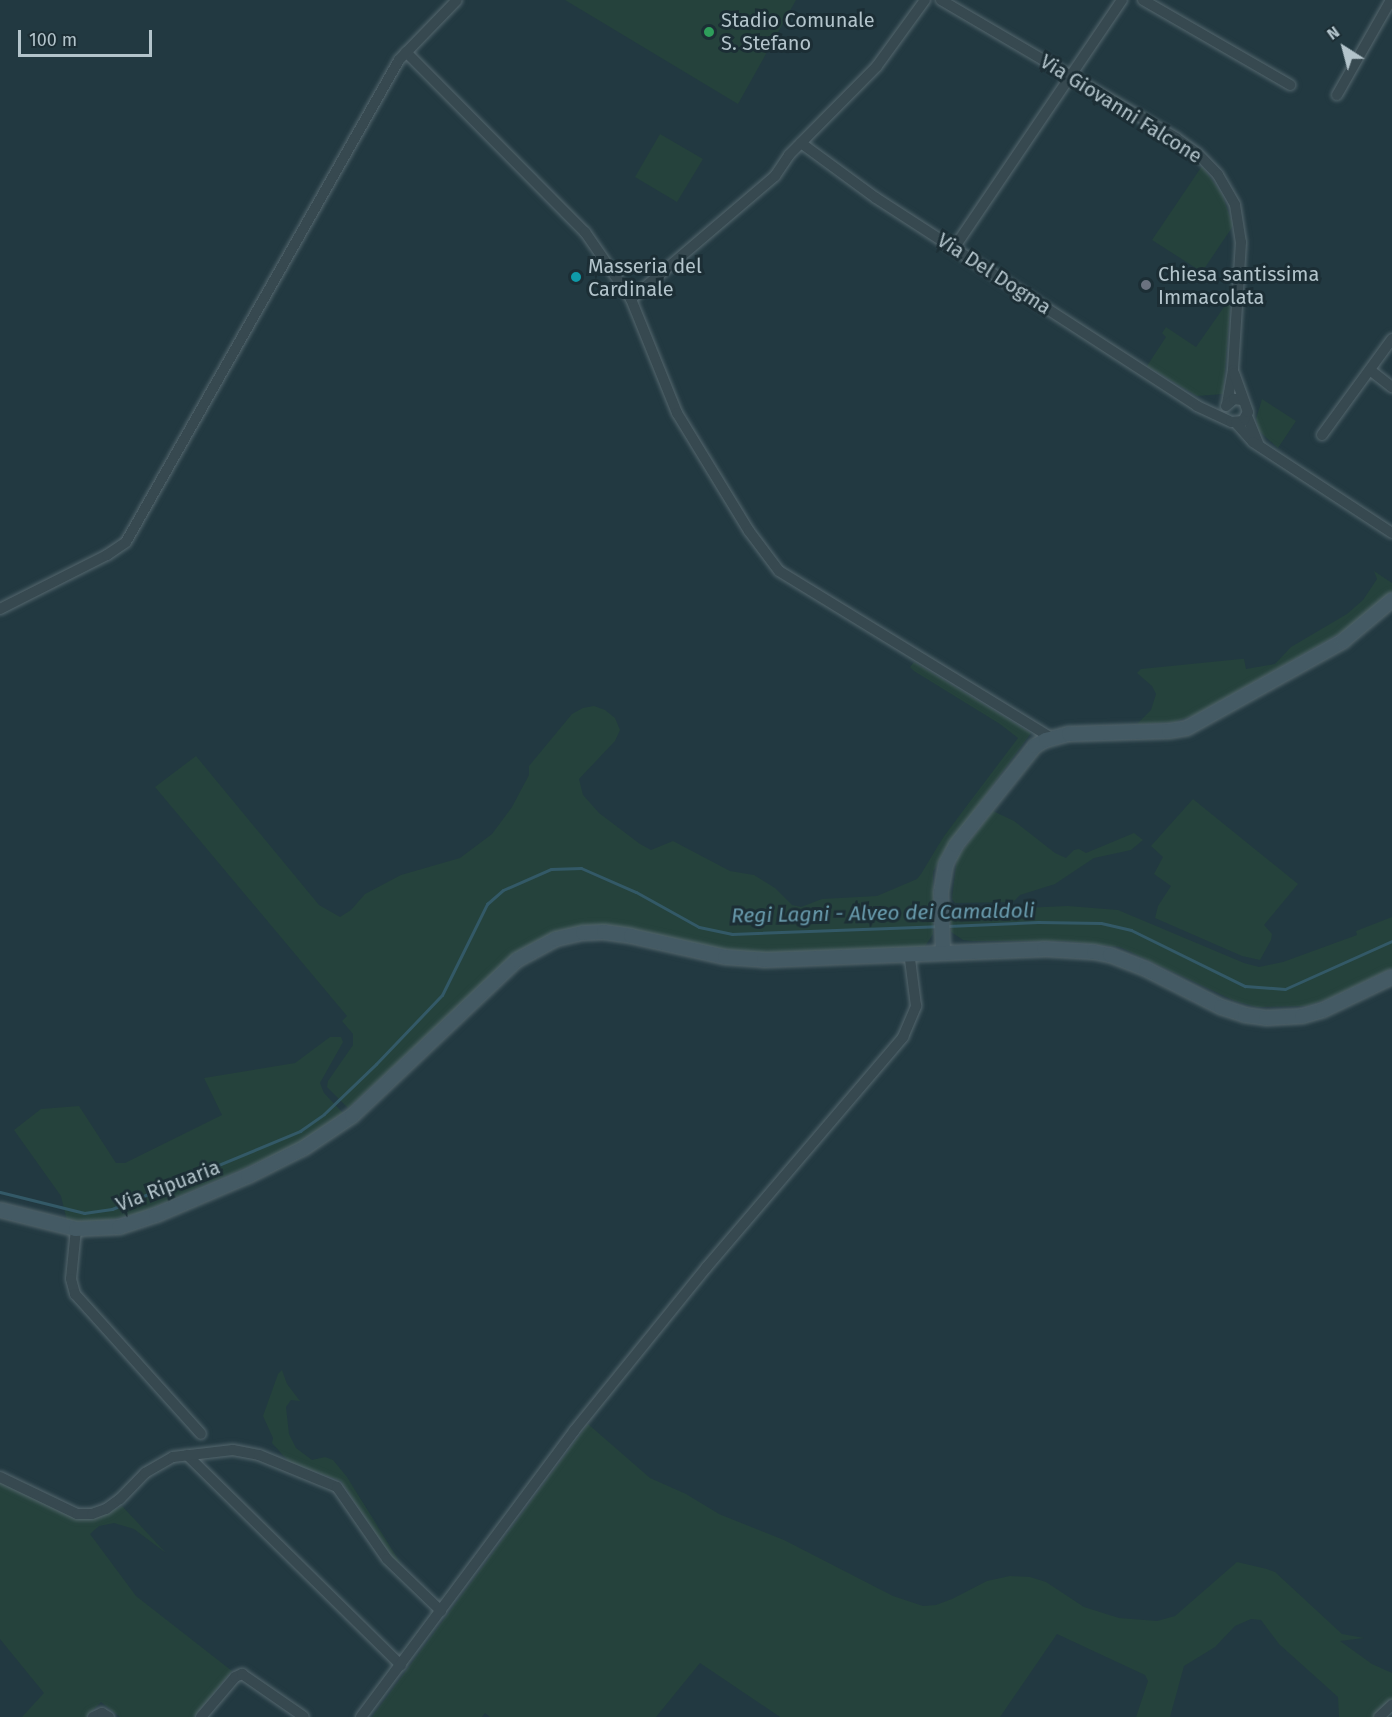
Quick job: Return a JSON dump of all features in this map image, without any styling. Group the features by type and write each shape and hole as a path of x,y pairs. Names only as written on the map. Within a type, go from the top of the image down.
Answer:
{"street":[{"path":"0,609 107,555 126,542 399,60 457,0"},
{"path":"631,299 758,192 801,143 860,86 925,0"},
{"name":"Via Giovanni Falcone","path":"941,0 1190,148 1209,164 1227,189 1238,221 1241,263 1233,370 1226,405"},
{"path":"954,248 1122,0"},
{"path":"1143,0 1290,85"},
{"path":"1337,95 1391,0"},
{"path":"406,52 585,232 631,299 677,413 749,531 779,571 1052,738"},
{"name":"Via Del Dogma","path":"801,143 876,198 1212,414 1233,422"},
{"path":"1322,435 1392,339"},
{"name":"Via Giovanni Falcone","path":"1233,370 1242,400"},
{"path":"1370,370 1392,387"},
{"path":"1190,399 1226,405 1234,399 1242,400 1248,409 1247,416 1259,446"},
{"path":"1226,405 1225,414 1245,436 1392,533"},
{"path":"1233,422 1247,416"},
{"path":"943,952 942,877 950,855 1035,746 1052,738 1070,734 1169,731 1199,723 1343,641 1392,600"},
{"name":"Via Ripuaria","path":"0,1210 76,1229 119,1227 156,1215 248,1176 304,1148 338,1126 375,1096 518,960 556,939 604,932 725,957 764,960 1061,949 1110,955 1146,969 1221,1007 1245,1015 1266,1018 1302,1016 1323,1010 1392,977"},
{"path":"361,1717 533,1485 663,1320 903,1037 916,1006 910,956"},
{"path":"76,1229 71,1279 75,1294 201,1434"},
{"path":"0,1477 77,1514 92,1514 106,1509 120,1499 158,1463 186,1455 233,1450 259,1455 337,1487 387,1559 441,1611"},
{"path":"186,1455 401,1665"},
{"path":"201,1717 235,1677 242,1674 304,1717"},
{"path":"1379,1717 1392,1705"},
{"path":"93,1717 102,1713 109,1717"}],"green space":[{"path":"565,0 796,0 738,104"},
{"path":"660,134 703,159 677,202 635,177"},
{"path":"1202,166 1222,194 1233,226 1202,272 1152,240"},
{"path":"1231,297 1223,394 1197,396 1147,366 1166,337 1162,333 1166,327 1196,347"},
{"path":"1262,399 1296,421 1278,448 1259,431 1256,419"},
{"path":"1374,571 1392,583 1392,592 1349,628 1195,715 1174,722 1137,724 1151,710 1156,694 1152,686 1137,673 1141,669 1241,659 1244,659 1246,669 1275,664 1291,647 1347,614 1363,600 1377,579"},
{"path":"914,662 1031,733 943,853 933,872 933,934 924,948 763,954 708,947 614,926 557,933 533,943 511,958 348,1108 327,1087 328,1081 353,1045 353,1034 342,1021 347,1016 155,787 196,756 319,905 340,917 351,910 365,894 401,875 460,858 492,834 512,807 529,775 529,766 572,714 583,708 594,706 605,710 615,718 620,730 615,741 579,779 583,795 599,813 640,844 651,850 673,841 730,871 754,875 775,888 792,905 801,907 822,899 877,896 917,879 944,836 1018,738 1000,724 914,671 910,667"},
{"path":"1193,799 1298,884 1264,925 1272,934 1260,960 1242,956 1155,918 1158,906 1171,886 1154,874 1163,857 1151,846"},
{"path":"993,811 1014,821 1055,853 1066,858 1074,850 1079,849 1086,853 1134,833 1143,840 1131,850 1094,858 1055,884 1020,895 1013,902 955,903 952,899 957,858"},
{"path":"1068,906 1118,910 1244,963 1259,967 1283,962 1357,935 1356,931 1392,917 1392,968 1330,998 1306,1006 1257,1007 1235,1001 1120,947 1065,941 972,941 963,940 951,932 950,911"},
{"path":"330,1037 341,1037 343,1042 320,1083 324,1093 343,1113 293,1147 140,1213 94,1223 67,1221 61,1196 14,1130 41,1109 79,1106 116,1163 125,1163 222,1115 204,1078 295,1063"},
{"path":"282,1370 287,1384 300,1401 291,1400 286,1407 289,1434 296,1448 312,1460 325,1457 333,1460 347,1477 401,1564 391,1557 341,1481 289,1462 272,1443 273,1438 263,1416 278,1374"},
{"path":"588,1424 650,1478 686,1494 719,1514 784,1540 893,1596 923,1606 936,1605 952,1599 987,1581 1010,1576 1030,1577 1046,1582 1084,1607 1119,1618 1157,1621 1175,1616 1237,1562 1267,1569 1275,1572 1342,1634 1364,1638 1340,1641 1372,1664 1392,1673 1392,1702 1374,1717 1339,1717 1338,1697 1279,1644 1261,1620 1251,1619 1235,1626 1215,1647 1184,1666 1170,1717 1136,1717 1148,1681 1145,1675 1057,1634 1000,1717 780,1717 700,1663 656,1717 490,1717 485,1713 482,1717 372,1717"},
{"path":"0,1480 65,1514 103,1515 122,1506 166,1553 134,1529 114,1523 99,1526 90,1534 136,1596 232,1671 194,1717 120,1717 101,1702 86,1717 22,1717 44,1693 0,1639"}],"waterway":[{"name":"Regi Lagni - Alveo dei Camaldoli","path":"0,1192 84,1213 112,1209 300,1131 324,1114 442,995 487,904 503,890 551,869 581,868 636,892 699,927 732,934 937,926"},
{"name":"Regi Lagni - Alveo dei Camaldoli","path":"947,926 1038,922 1101,923 1131,930 1245,986 1285,989 1392,941"}],"place":[{"name":"Stadio Comunale S. Stefano","path":"709,32"},
{"name":"Masseria del Cardinale","path":"576,277"},
{"name":"Chiesa santissima Immacolata","path":"1146,285"}]}
